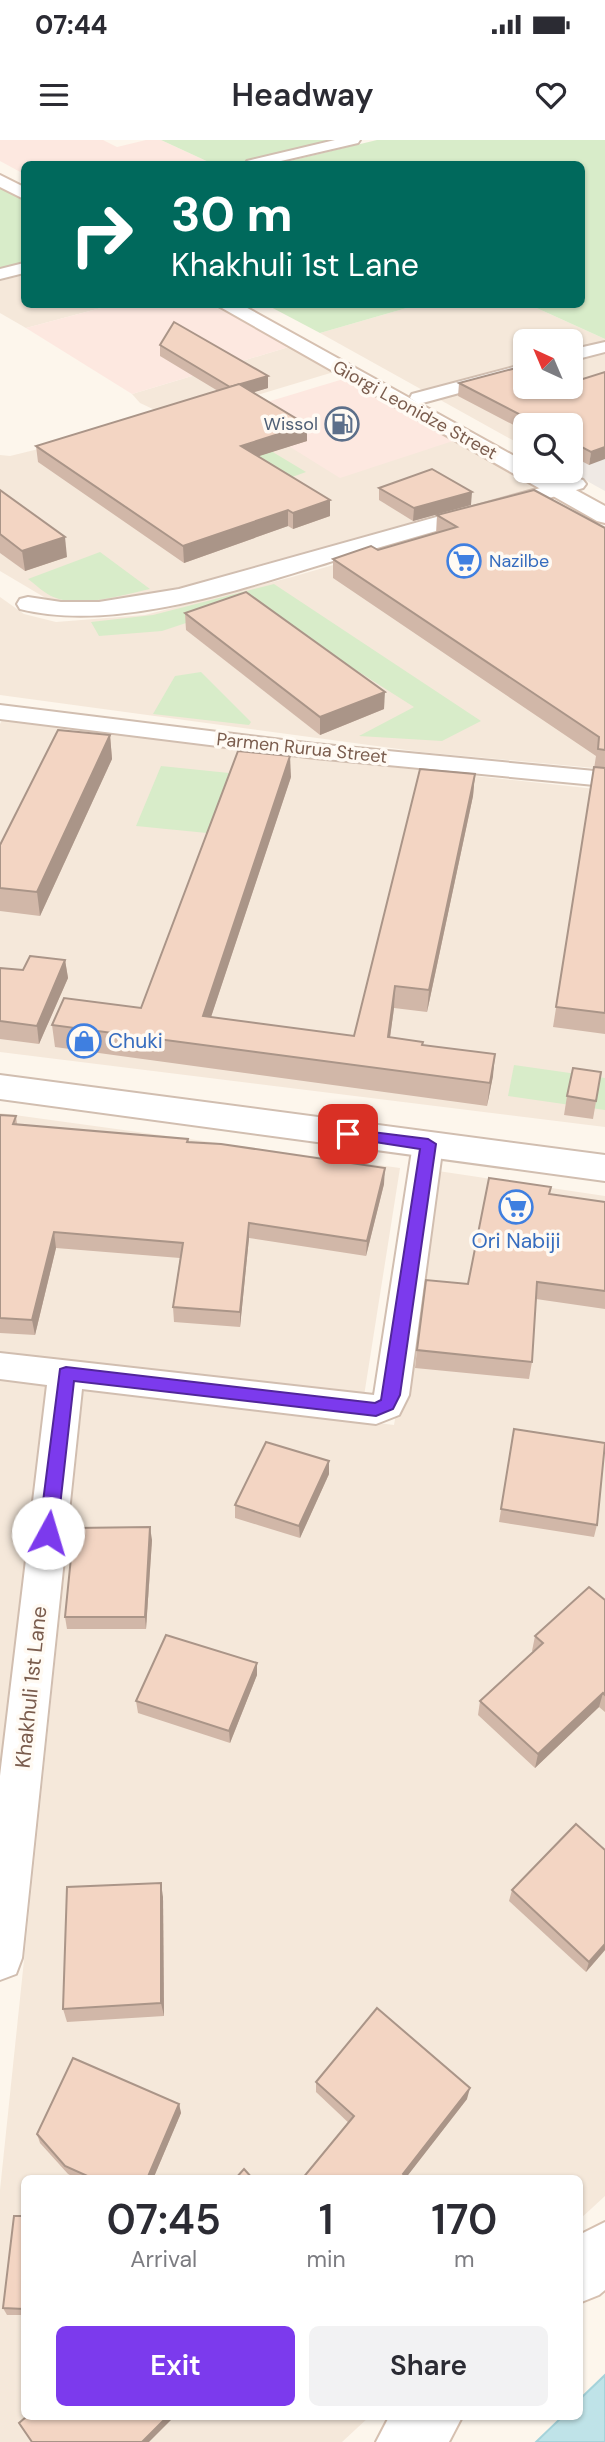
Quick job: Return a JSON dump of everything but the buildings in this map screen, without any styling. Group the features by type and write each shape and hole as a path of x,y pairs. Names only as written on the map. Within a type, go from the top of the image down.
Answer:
{"main road":[{"path":"0,169 21,180"},
{"path":"0,180 21,192"},
{"name":"Giorgi Leonidze Street","path":"233,308 513,455"},
{"name":"Giorgi Leonidze Street","path":"256,308 513,449"},
{"name":"Giorgi Leonidze Street","path":"564,483 605,516"},
{"name":"Giorgi Leonidze Street","path":"567,483 605,500"},
{"path":"0,1087 605,1168"},
{"path":"583,2271 605,2250"},
{"path":"406,2442 429,2420"}],"street":[{"path":"265,161 353,140"},
{"path":"0,274 21,269"},
{"path":"583,353 605,347"},
{"path":"419,398 513,372"},
{"path":"28,604 70,610 99,609 181,594 293,565 556,483"},
{"name":"Parmen Rurua Street","path":"0,712 315,751 605,779"},
{"path":"0,1366 376,1410 387,1405 392,1395 428,1144"},
{"name":"Khakhuli 1st Lane","path":"0,1958 66,1374"}],"shaded area":[{"path":"0,140 103,140 117,147 146,140 161,140 206,161 21,161 21,172 0,161"},
{"path":"21,276 21,308 101,308 26,328 0,313 0,281"},
{"path":"101,308 219,308 292,346 132,394 26,328"},
{"path":"407,308 537,308 583,329 513,329 513,399 583,399 583,329 605,339 605,438 583,430 583,413 513,413 513,440 320,333"},
{"path":"292,346 337,371 221,406 155,410 140,403 132,394"},
{"name":"Wissol","path":"350,377 459,439 340,478 234,412"},
{"path":"169,417 459,439 513,474 513,483 528,483 537,489 124,604 54,603 0,571 0,455 10,456"},
{"path":"605,438 605,491 583,479 583,445"},
{"path":"378,552 605,696 605,769 421,752 0,695 0,597 24,614 56,622 145,615"},
{"path":"3,718 317,759 605,790 605,1127 0,1052 0,724"},
{"path":"0,1113 400,1168 364,1396 55,1362 44,1403 0,1795"},
{"path":"438,1171 605,1196 605,2196 583,2216 583,2175 21,2175 21,2420 366,2420 342,2442 0,2442 0,2190 84,1386 394,1425"}],"green space":[{"path":"161,140 336,140 248,161 206,161"},
{"path":"377,140 605,140 605,339 537,308 585,308 585,161 290,161"},
{"path":"0,185 21,197 21,267 0,272"},
{"path":"273,308 407,308 320,333"},
{"path":"218,419 306,472 281,481"},
{"path":"100,552 150,589 100,600 74,601 51,596 28,579"},
{"path":"274,584 481,721 442,741 359,736 414,707 249,602 162,631 99,636 91,622 153,615"},
{"path":"201,672 251,722 249,725 153,714 175,676"},
{"path":"161,766 229,773 207,833 136,826"},
{"path":"514,1065 605,1078 605,1110 508,1096"}],"water":[{"path":"605,2375 605,2442 536,2442 559,2420 583,2420 583,2396"}],"place":[{"name":"Wissol","path":"342,424"},
{"name":"Nazilbe","path":"464,561"},
{"name":"Chuki","path":"84,1041"},
{"name":"Ori Nabiji","path":"516,1207"}],"route":[{"path":"48,1533 66,1374 376,1410 387,1405 392,1395 428,1144 348,1134"}]}
